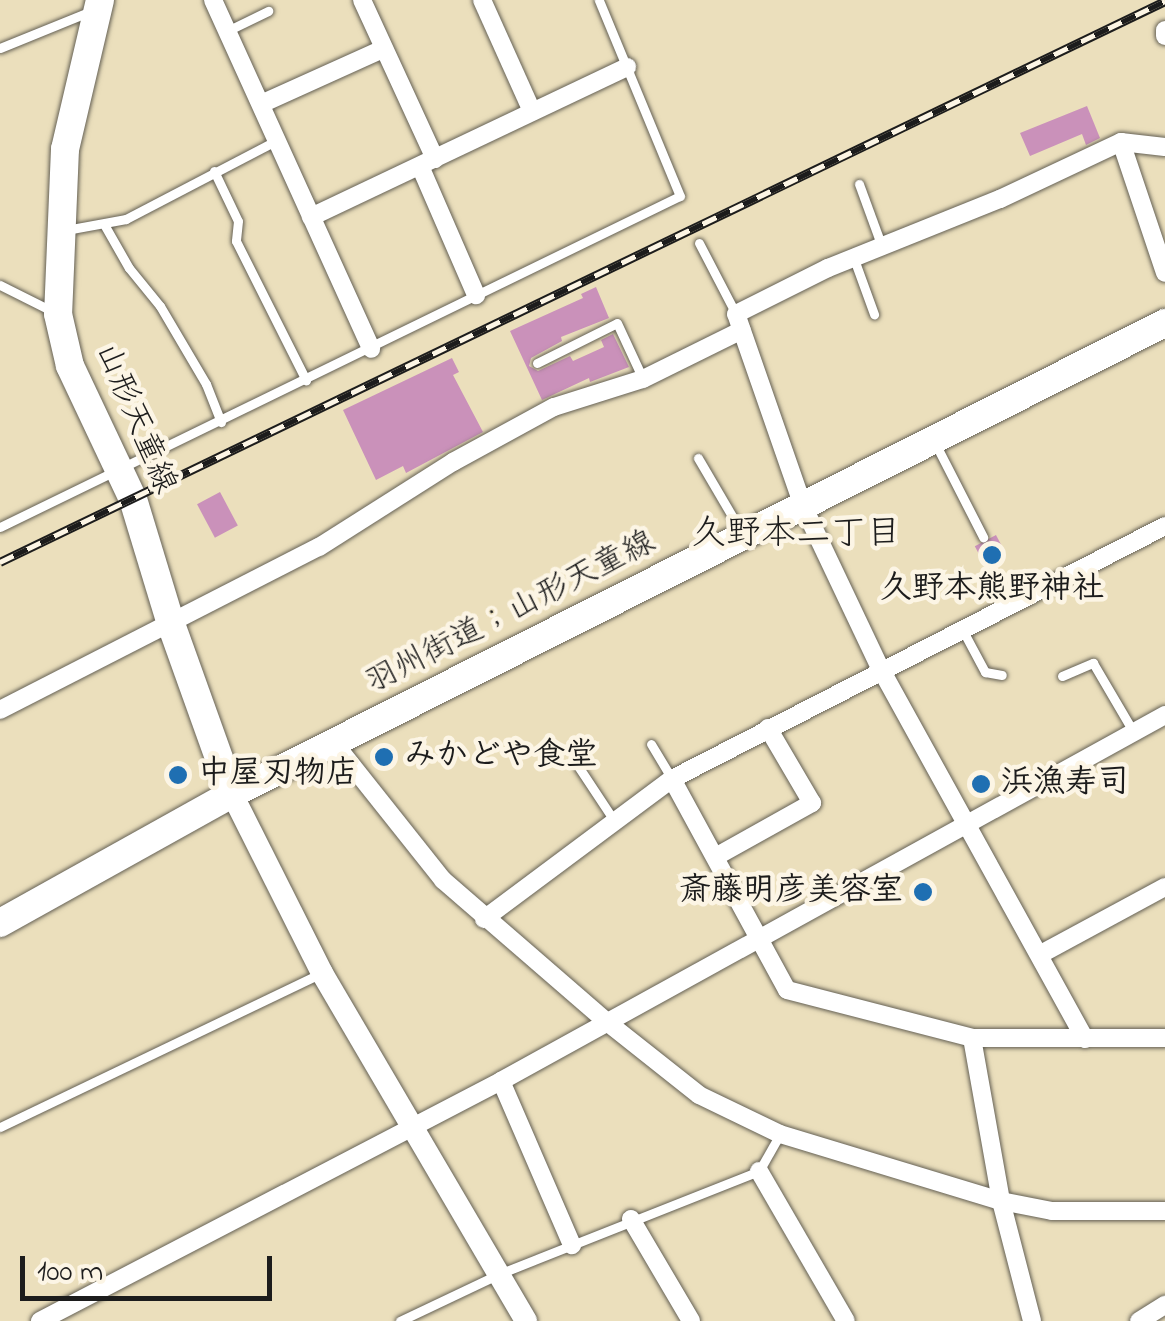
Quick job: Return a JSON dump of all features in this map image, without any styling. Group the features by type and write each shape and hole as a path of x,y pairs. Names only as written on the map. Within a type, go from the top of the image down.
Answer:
{"main road":[{"name":"山形天童線","path":"99,4 65,149 58,314 70,366 121,469 232,794"},
{"name":"羽州街道；山形天童線","path":"0,923 232,794 1165,323"}],"street":[{"path":"213,0 371,349"},
{"path":"362,0 428,162 476,296"},
{"path":"482,0 532,110"},
{"path":"261,104 383,49"},
{"path":"311,217 626,67"},
{"path":"1121,142 1165,273"},
{"path":"0,710 319,548 453,462 554,406 642,378 854,258 1121,142 1165,146"},
{"path":"739,322 804,506 881,670 1085,1039"},
{"path":"484,919 672,780 1165,526"},
{"path":"40,1321 412,1128 1165,716"},
{"path":"716,856 812,804 768,728"},
{"path":"334,742 414,846 484,919 699,1095 780,1134 1001,1201 1052,1211 1165,1211"},
{"path":"672,780 787,990 972,1038 1165,1038"},
{"path":"232,794 322,973 526,1321"},
{"path":"1041,954 1165,887"},
{"path":"972,1038 1001,1201 1032,1321"},
{"path":"501,1080 572,1245"},
{"path":"759,1171 846,1321"},
{"path":"632,1219 691,1321"},
{"path":"1140,1321 1165,1306"}],"lane":[{"path":"0,527 680,196 599,0"},
{"path":"0,48 99,4"},
{"path":"227,31 268,11"},
{"path":"62,230 106,226 277,140"},
{"path":"214,171 238,222 236,241 306,380"},
{"path":"859,184 882,247"},
{"path":"106,226 129,268 160,306 206,384 221,422"},
{"path":"699,243 739,322"},
{"path":"854,258 874,314"},
{"path":"0,285 24,301 58,314"},
{"path":"537,363 617,323 642,378"},
{"path":"934,441 983,537"},
{"path":"698,458 744,536"},
{"path":"962,629 985,672 1002,676"},
{"path":"1062,676 1093,663 1134,732"},
{"path":"651,744 672,780"},
{"path":"578,766 616,822"},
{"path":"0,1127 322,973"},
{"path":"400,1321 499,1274 759,1171 780,1134"}],"building":[{"path":"1087,106 1100,138 1086,145 1082,134 1030,156 1020,133"},
{"path":"596,287 609,318 561,337 562,341 531,358 529,366 538,371 570,356 573,361 604,347 601,340 613,334 629,367 590,382 589,378 542,400 510,331 583,298 581,294"},
{"path":"452,358 459,372 453,375 483,432 406,473 403,466 376,480 343,410"},
{"path":"220,492 238,526 215,538 197,504"},
{"path":"996,535 1004,550 983,561 975,546"}],"railway":[{"path":"0,562 1165,1"}],"place":[{"name":"久野本熊野神社","path":"992,555"},
{"name":"みかどや食堂","path":"384,757"},
{"name":"中屋刃物店","path":"178,775"},
{"name":"浜漁寿司","path":"981,784"},
{"name":"斎藤明彦美容室","path":"923,892"}],"district":[{"name":"久野本二丁目","path":"796,535"}]}
